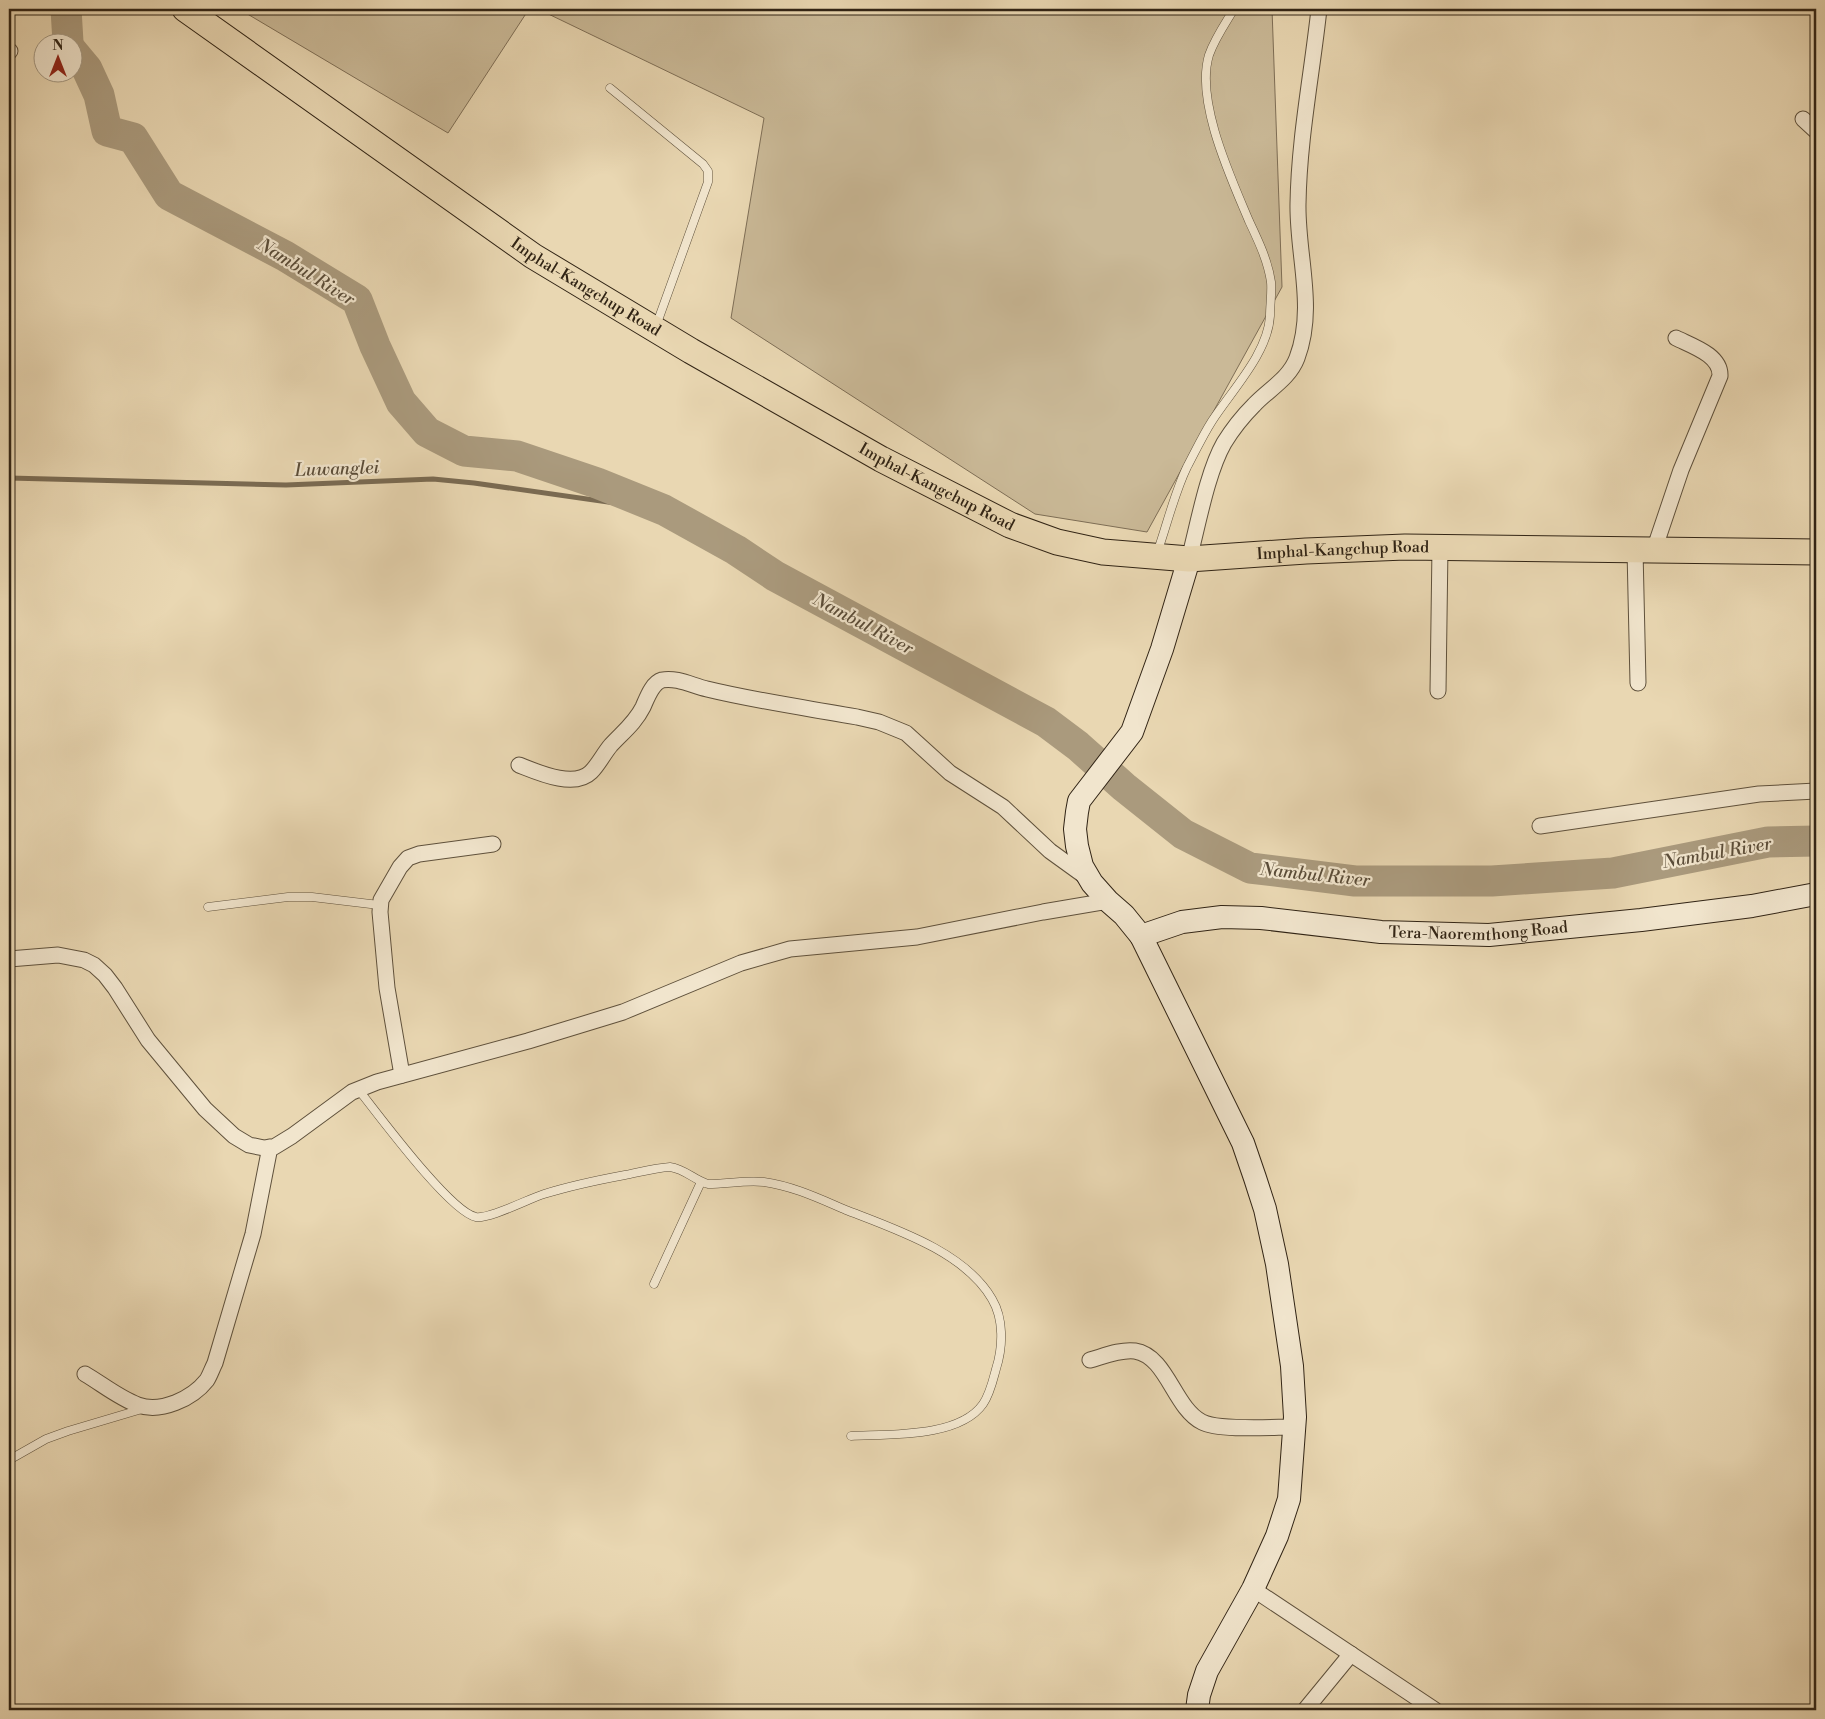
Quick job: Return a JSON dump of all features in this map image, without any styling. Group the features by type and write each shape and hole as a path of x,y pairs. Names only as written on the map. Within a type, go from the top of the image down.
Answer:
{"main road":[{"name":"Imphal-Kangchup Road","path":"185,9 533,256 655,329 881,459 1010,525 1057,542 1103,552 1190,559 1306,551 1405,547 1816,552"}],"street":[{"path":"1197,1710 1199,1695 1207,1671 1253,1589 1277,1536 1289,1499 1294,1427 1292,1366 1277,1264 1265,1209 1243,1144 1141,936 1124,915 1108,902 1090,880 1082,866 1075,829 1079,801 1132,732 1162,649 1190,559 1215,462 1224,443 1255,404 1287,375 1297,358 1302,342 1306,311 1298,206 1301,148 1319,9"},
{"path":"1802,119 1816,131"},
{"path":"1638,683 1644,550 1681,470 1720,376 1718,363 1676,338"},
{"path":"1438,691 1440,547"},
{"path":"518,765 548,776 579,778 587,776 613,743 636,719 653,686 662,680 679,681 706,689 879,722 906,733 950,772 1003,806 1050,851 1090,880"},
{"path":"1540,826 1758,794 1816,791"},
{"path":"402,1075 387,988 379,905 400,867 413,855 493,844"},
{"name":"Tera-Naoremthong Road","path":"1141,936 1182,922 1222,917 1261,918 1381,932 1488,935 1715,911 1816,894"},
{"path":"9,959 58,955 84,960 94,965 115,988 148,1040 204,1109 234,1136 249,1146 270,1148 292,1136 334,1104 358,1089 402,1075 528,1041 622,1012 741,963 790,949 917,938 1043,912 1108,902"},
{"path":"85,1374 124,1398 148,1407 169,1404 185,1398 198,1391 208,1379 215,1363 253,1234 270,1148"},
{"path":"1090,1360 1125,1352 1144,1354 1159,1367 1188,1412 1205,1424 1222,1427 1294,1427"},
{"path":"1253,1589 1435,1710"},
{"path":"1305,1710 1351,1654"}],"lane":[{"path":"1156,557 1186,470 1212,421 1257,355 1270,319 1271,282 1264,253 1232,182 1216,134 1206,90 1209,56 1217,35 1234,9"},
{"path":"610,88 703,164 709,176 655,329"},
{"path":"208,907 288,897 312,897 379,905"},
{"path":"358,1089 422,1168 462,1209 477,1217 490,1215 550,1192 663,1168 677,1168 701,1182 718,1184 747,1181 764,1182 810,1195 922,1242 958,1262 980,1282 993,1300 1000,1321 999,1359 992,1384 983,1404 971,1416 955,1425 936,1430 851,1436"},
{"path":"654,1284 701,1182"},
{"path":"9,1460 46,1439 148,1407"}],"shaded area":[{"path":"239,9 529,9 448,133"},
{"path":"538,9 1272,9 1282,287 1147,532 1035,514 731,318 764,118"}],"waterway":[{"name":"Nambul River","path":"66,9 67,32"},
{"name":"Nambul River","path":"82,63 87,69 99,95 107,131 133,138 169,195 285,256 357,300 375,346 401,402 427,432 464,451 517,456 597,483 664,510 736,550 775,576 1046,722 1078,746 1124,787 1183,834 1250,868 1355,881 1492,881 1613,873 1768,842 1816,841"},
{"name":"Luwanglei","path":"9,478 286,485 433,479 664,510"}]}
